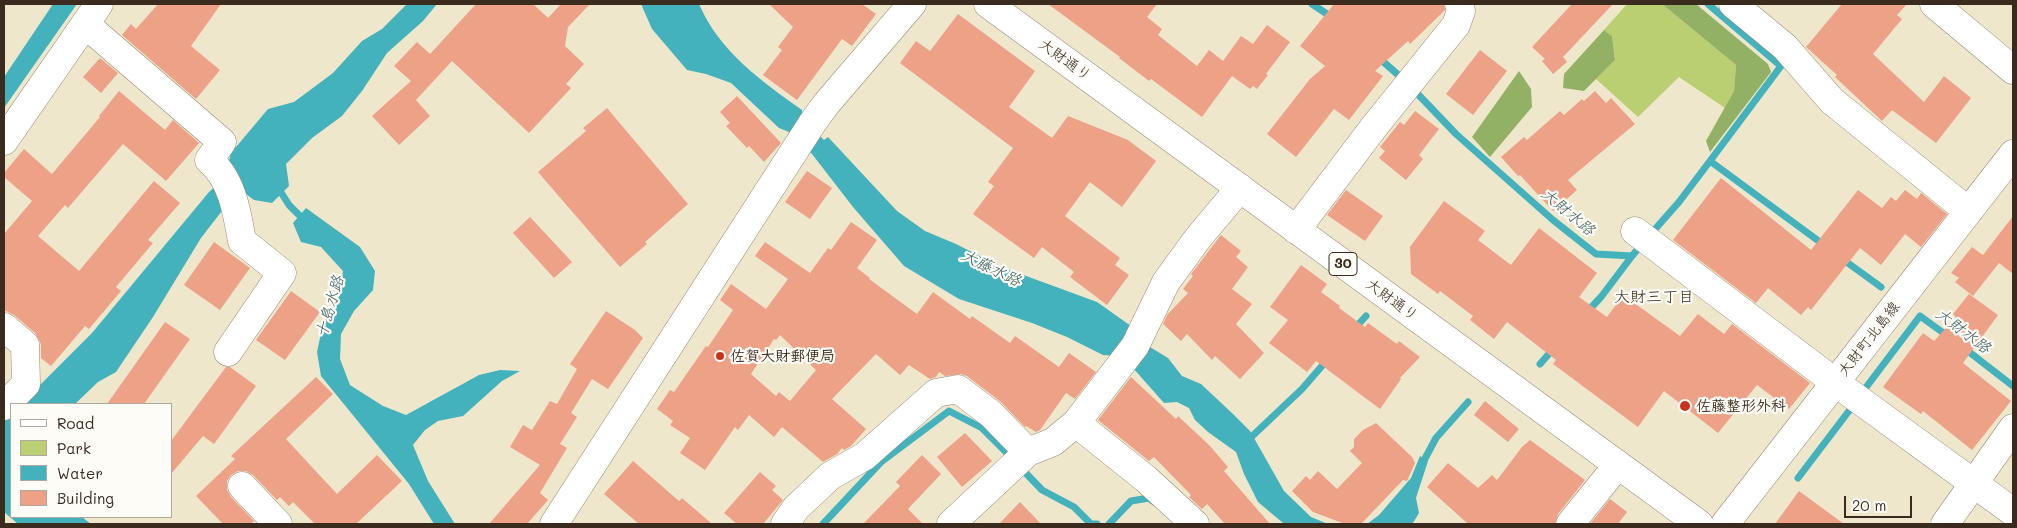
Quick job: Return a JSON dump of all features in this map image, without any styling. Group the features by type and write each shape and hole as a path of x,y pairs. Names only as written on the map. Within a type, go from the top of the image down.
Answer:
{"street":[{"path":"554,524 796,148 827,103 912,4"},
{"name":"大財通り","path":"988,4 1698,524"},
{"path":"1296,230 1456,25 1461,11 1459,4"},
{"path":"1733,4 1785,46 1832,101 1968,211"},
{"path":"1934,4 2013,70"},
{"path":"4,141 92,14 222,142 208,160 220,169 237,208 242,241 282,273 228,352"},
{"name":"大財町北島線","path":"1725,524 1842,387 1968,211 2013,154"},
{"path":"951,524 1020,459 1053,442 1076,423 1135,346 1166,282 1198,238 1240,188"},
{"path":"1635,231 1870,408 2013,512"},
{"path":"4,327 25,345 26,384 4,406"},
{"path":"784,524 796,508 830,476 865,456 936,393 958,389 991,414 1020,459"},
{"path":"1076,423 1146,479 1194,524"},
{"path":"1945,524 2013,428"},
{"path":"1570,524 1617,466"},
{"path":"242,486 278,524"}],"green space":[{"path":"1627,4 1662,4 1736,65 1734,91 1725,108 1679,77 1638,117 1596,79 1615,60 1612,36 1604,30"},
{"path":"1662,4 1696,4 1768,64 1771,72 1710,152 1706,141 1734,91 1736,65"},
{"path":"1604,30 1612,36 1615,60 1584,91 1563,88 1564,74"},
{"path":"1519,71 1531,89 1532,107 1490,157 1472,137"}],"water":[{"path":"53,4 77,4 4,108 4,77"},
{"path":"407,4 437,4 423,21 387,53 362,91 342,116 312,138 286,164 289,186 272,203 254,200 242,191 225,207 201,238 153,317 116,372 98,382 76,403 22,403 92,333 209,192 225,177 231,153 268,109 294,102 333,73 362,41 382,29"},
{"name":"大藤水路","path":"641,4 699,4 707,21 730,51 771,88 802,110 803,119 824,140 828,137 897,211 925,231 956,244 999,266 1097,302 1131,326 1145,344 1168,358 1182,376 1201,384 1250,431 1284,491 1311,517 1328,524 1283,523 1258,502 1244,474 1236,452 1195,420 1189,408 1177,402 1164,403 1133,368 1117,356 1103,355 1067,337 1032,323 959,299 904,266 853,207 812,154 789,132 779,128 731,83 706,74 687,70 652,29"},
{"path":"306,208 360,247 375,271 373,290 354,311 341,334 340,359 350,385 383,406 406,415 479,375 500,370 520,371 502,381 463,416 438,421 425,430 413,445 428,481 455,524 434,524 409,484 321,376 317,352 323,324 340,295 343,271 321,247 301,242 293,223"},
{"path":"10,414 10,517 4,512 4,421"},
{"path":"1420,456 1428,461 1416,498 1419,513 1413,523 1367,524 1379,515 1411,478"},
{"path":"11,518 83,518 91,524 18,524"}],"building":[{"path":"158,4 221,4 191,46 220,70 196,99 122,35 131,24 136,29"},
{"path":"476,4 533,4 548,18 561,4 590,4 568,27 565,46 584,64 566,84 571,88 529,133 452,61 416,100 430,116 399,145 372,116 411,81 394,66 417,42 430,54"},
{"path":"769,4 862,4 876,14 852,46 842,39 797,100 763,75 782,50 778,47 793,27"},
{"path":"1048,4 1157,4 1147,17 1162,29 1158,35 1197,66 1209,50 1223,61 1241,36 1253,44 1267,25 1290,42 1257,89 1253,86 1250,89 1232,76 1202,117 1151,79 1149,81 1120,57"},
{"path":"1334,4 1444,4 1445,10 1410,44 1408,41 1375,71 1383,76 1349,120 1334,109 1296,157 1267,134 1310,79 1325,66 1300,46"},
{"path":"1572,4 1613,4 1563,57 1567,62 1553,74 1542,61 1545,59 1532,47"},
{"path":"1842,4 1907,4 1897,15 1902,19 1873,54 1924,102 1944,76 1971,98 1936,143 1892,110 1882,121 1835,77 1837,75 1806,47"},
{"path":"958,14 1035,71 1009,107 1052,138 1068,116 1128,140 1156,161 1122,207 1090,182 1065,216 1120,258 1115,265 1129,275 1107,305 1070,277 1074,272 1042,247 1034,258 973,214 994,186 988,182 1013,148 900,63 916,41 930,51"},
{"path":"1480,50 1507,71 1473,115 1446,94"},
{"path":"100,58 118,73 101,93 83,77"},
{"path":"119,91 165,130 173,120 199,143 166,181 123,144 68,208 65,205 38,236 79,271 154,181 180,203 148,240 153,243 116,287 121,291 89,329 85,326 51,366 41,358 41,344 35,333 14,315 4,310 4,234 32,201 4,177 4,173 24,149 52,174 100,117"},
{"path":"1595,91 1606,103 1611,98 1635,124 1568,180 1577,190 1553,211 1501,157 1524,137 1527,140 1560,111 1564,115 1582,99 1584,101"},
{"path":"737,96 781,143 764,162 749,146 747,148 726,126 730,123 720,112"},
{"path":"607,108 688,204 620,267 538,172 586,131 583,128"},
{"path":"1415,111 1439,129 1419,155 1423,159 1406,180 1379,158 1385,151 1380,147 1400,122 1404,125"},
{"path":"807,171 832,188 810,219 785,202"},
{"path":"1721,178 1811,250 1858,190 1882,208 1891,197 1896,201 1905,190 1917,199 1921,193 1947,214 1921,247 1905,234 1881,265 1860,248 1811,310 1808,307 1801,315 1768,288 1756,303 1673,240"},
{"path":"1346,190 1383,216 1365,241 1327,215"},
{"path":"1444,201 1485,231 1478,240 1511,265 1539,228 1597,273 1579,297 1607,317 1623,295 1680,336 1698,314 1724,334 1732,324 1810,383 1789,409 1757,385 1718,433 1664,391 1638,427 1553,364 1556,360 1507,322 1494,339 1470,320 1473,316 1440,291 1438,294 1411,274 1410,247"},
{"path":"2013,216 2013,274 1999,263 1973,296 1955,282 1959,278 1951,273 1972,247 1983,255"},
{"path":"530,217 572,262 554,278 513,233"},
{"path":"851,222 877,240 857,268 917,314 933,292 970,319 972,316 1010,343 1015,336 1059,367 1069,353 1096,372 1075,399 1066,393 1040,430 1036,432 1025,427 1001,402 967,376 961,374 945,376 939,372 936,377 930,379 909,365 900,375 876,354 832,399 866,429 851,446 844,450 842,448 837,454 823,462 782,427 774,437 749,415 738,430 735,427 705,470 680,453 690,438 670,425 673,421 657,409 670,390 674,392 733,310 720,300 731,284 766,309 788,279 755,256 765,242 810,273 828,248 831,250","holes":["780,335 816,370 790,401 779,392 776,396 751,374 774,339 776,340"]},
{"path":"1221,235 1241,251 1236,257 1248,267 1232,289 1252,304 1236,324 1264,353 1240,379 1215,356 1212,360 1187,334 1181,341 1163,324 1167,315 1188,293 1183,289 1193,276 1191,274"},
{"path":"214,242 250,268 220,310 184,285"},
{"path":"1301,265 1327,284 1321,292 1340,306 1339,308 1365,327 1368,323 1397,344 1399,341 1420,357 1400,378 1380,409 1316,361 1307,372 1269,343 1288,320 1270,307"},
{"path":"291,291 320,312 285,360 256,340"},
{"path":"1969,294 1998,315 1963,363 2011,401 1972,450 1923,411 1921,414 1883,387 1923,333 1934,341 1956,317 1953,314"},
{"path":"606,311 635,330 643,338 608,389 592,379 571,413 577,417 560,444 567,448 540,493 548,500 527,524 489,524 540,465 510,447 523,425 532,430 550,401 557,404 577,369 570,364"},
{"path":"165,322 190,339 145,403 108,403"},
{"path":"226,367 230,367 256,386 214,444 203,436 172,473 172,440"},
{"path":"316,377 333,394 286,439 337,494 377,455 402,481 356,524 315,524 293,502 289,506 280,497 277,500 253,475 246,471 238,471 231,475 227,481 227,490 231,497 254,521 251,524 223,524 196,496 235,459 231,456"},
{"path":"1131,377 1176,419 1178,416 1209,445 1228,467 1224,471 1270,524 1225,524 1207,504 1202,509 1189,497 1191,495 1154,457 1149,461 1098,420"},
{"path":"1485,401 1519,429 1508,442 1474,415"},
{"path":"1376,423 1412,457 1415,463 1407,481 1403,480 1362,523 1345,524 1313,512 1292,491 1306,476 1310,480 1318,471 1337,489 1362,463 1350,451 1354,447 1354,439 1363,430"},
{"path":"965,433 992,461 962,487 937,457"},
{"path":"1530,440 1585,480 1558,514 1555,524 1468,524 1427,487 1448,463 1478,488 1492,475 1497,480 1522,447"},
{"path":"922,455 941,474 908,509 923,524 863,524 900,486 896,482"},
{"path":"633,461 679,501 682,498 712,524 639,524 604,494"},
{"path":"760,472 776,486 772,490 783,500 763,524 737,524 724,513"},
{"path":"1799,491 1844,524 1775,524"},
{"path":"1610,499 1627,512 1618,524 1590,524"},
{"path":"1020,502 1041,524 999,524"}],"waterway":[{"name":"大財水路","path":"1312,4 1333,18"},
{"path":"1708,4 1781,66 1710,161"},
{"name":"大財水路","path":"1379,58 1404,80"},
{"name":"大財水路","path":"1412,88 1456,134 1553,220 1596,254 1632,256 1642,244"},
{"name":"大財水路","path":"1649,236 1679,202 1710,161 1824,245"},
{"name":"十島水路","path":"277,186 289,205 306,222"},
{"path":"1587,312 1601,297 1632,256"},
{"name":"大財水路","path":"1841,258 1881,287"},
{"path":"1355,328 1366,316"},
{"path":"1861,394 1920,316 1949,337"},
{"path":"1540,364 1554,348"},
{"name":"大財水路","path":"1964,348 2013,386"},
{"path":"1246,442 1302,389 1328,359"},
{"path":"1421,466 1436,438 1468,402"},
{"path":"1798,478 1855,403"},
{"path":"823,524 881,462 949,411 982,428 1012,458"},
{"path":"1019,466 1042,490 1074,507 1091,524 1097,524"},
{"path":"1109,524 1131,501 1149,498 1154,502"}],"place":[{"name":"佐賀大財郵便局","path":"720,356"},
{"name":"佐藤整形外科","path":"1685,406"}],"district":[{"name":"大財三丁目","path":"1654,297"}]}
